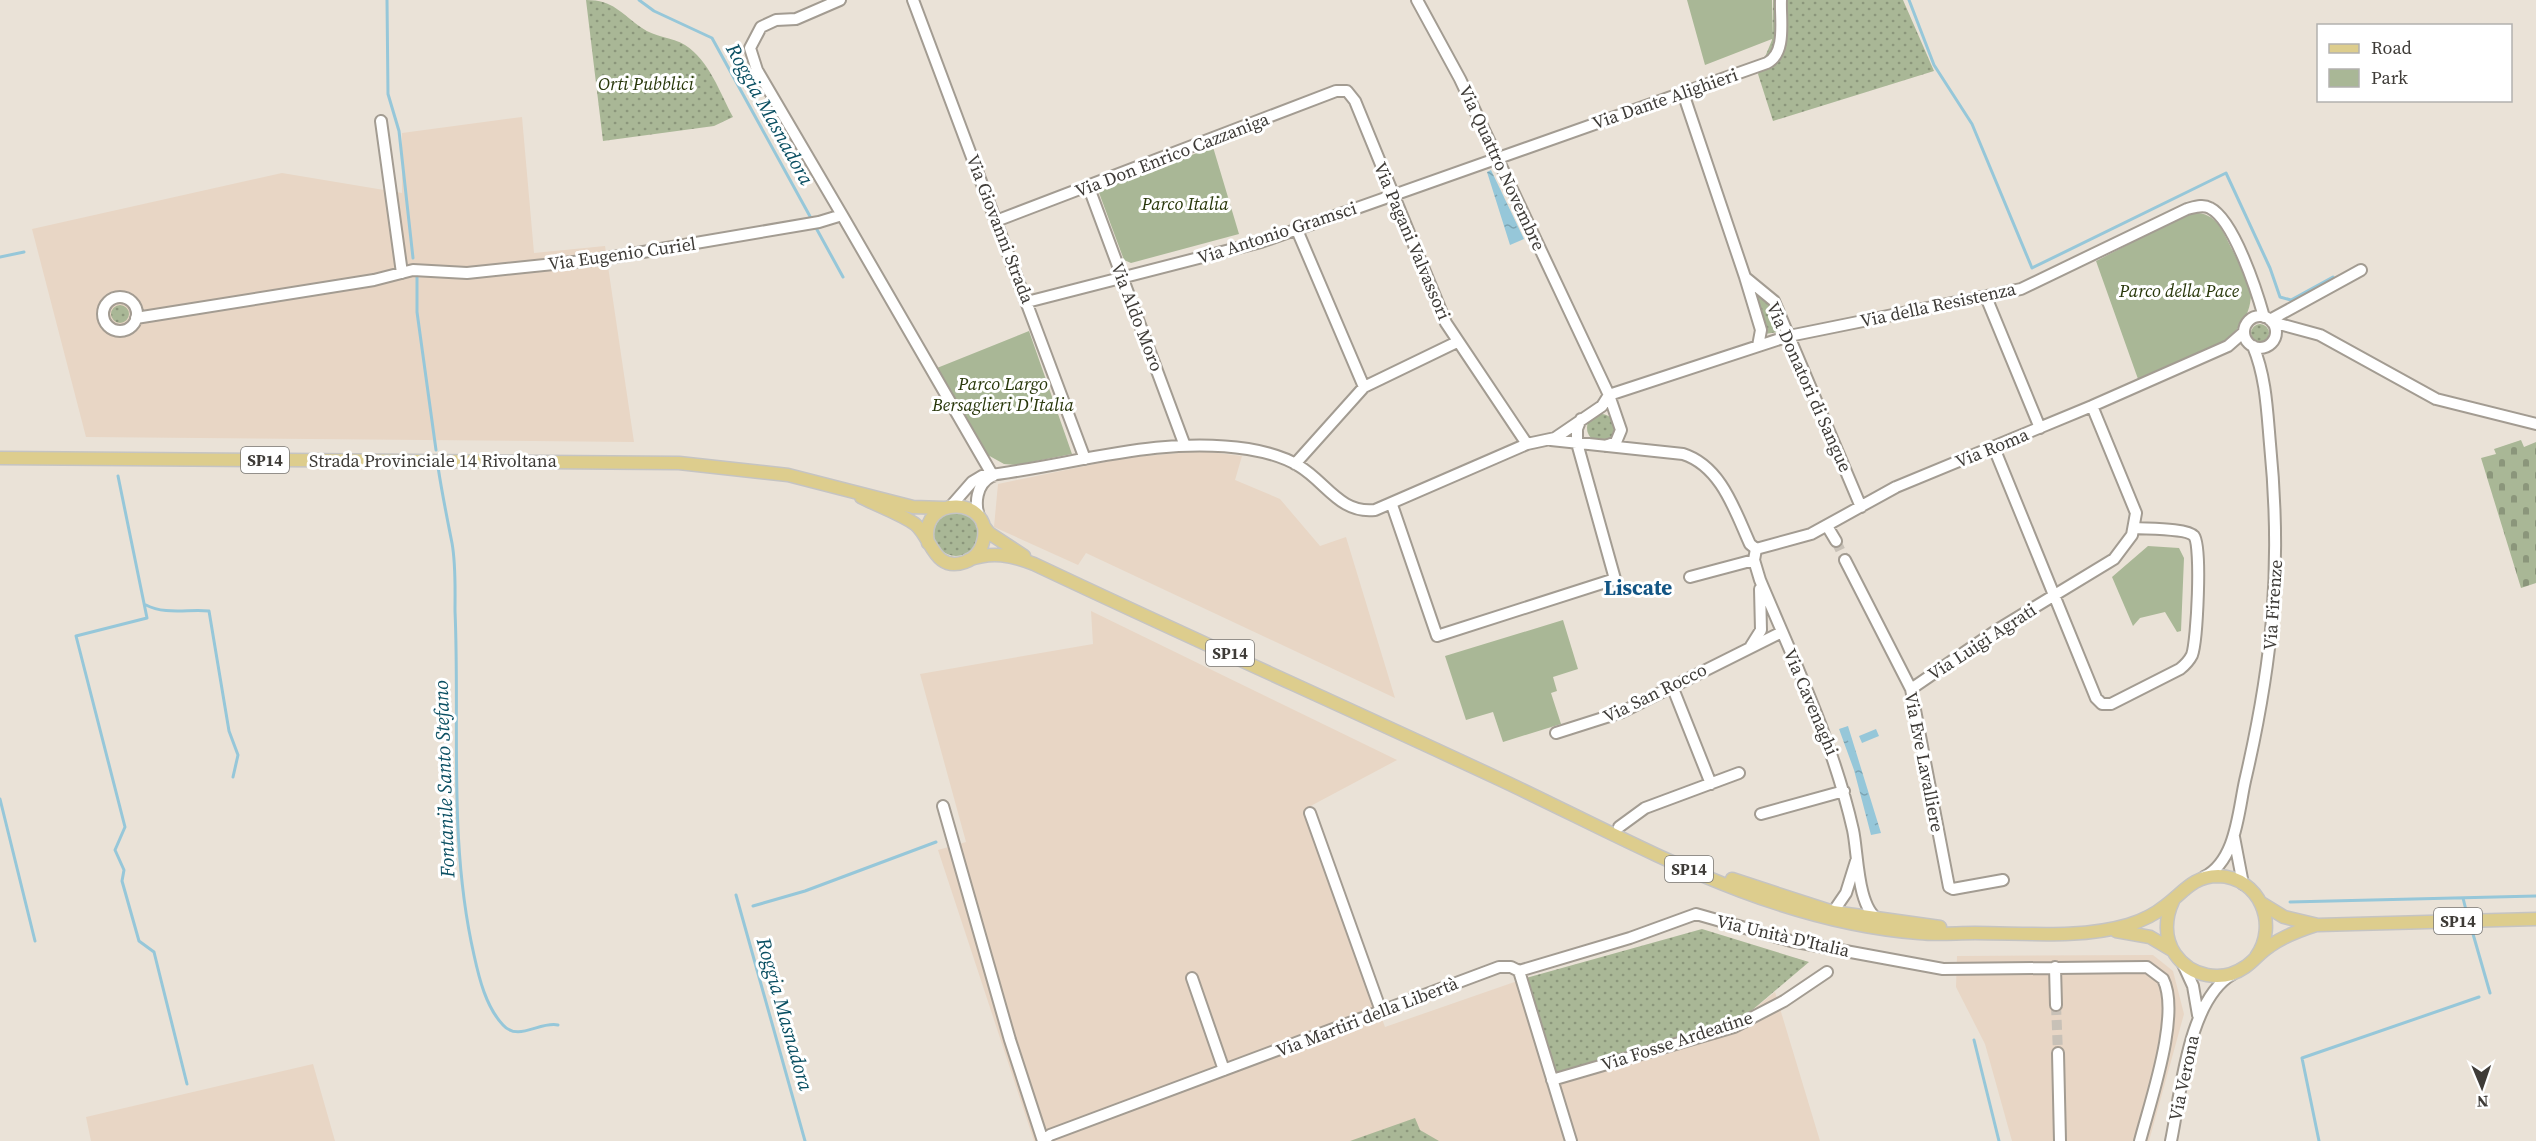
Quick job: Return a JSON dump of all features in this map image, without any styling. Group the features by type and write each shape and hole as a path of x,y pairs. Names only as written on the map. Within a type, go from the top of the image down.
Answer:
{"main road":[{"name":"Strada Provinciale 14 Rivoltana","path":"0,458 679,463 754,470 829,484 913,507 968,508 992,535 1034,564"},
{"name":"Strada Provinciale 14 Rivoltana","path":"829,484 907,519 920,529 934,554 945,562 956,563 982,555 1002,554 1034,564 1425,744 1646,850 1762,901 1818,917 1871,928 1921,934 2106,930 2146,936 2173,951"},
{"path":"928,543 929,522 947,507"},
{"path":"968,560 982,545 981,522"},
{"name":"Strada Provinciale 14 Rivoltana","path":"1425,744 1529,785 1744,884 1833,912 1970,933"},
{"path":"2201,879 2220,876 2243,884"},
{"name":"Strada Provinciale 14 Rivoltana","path":"2106,930 2144,919 2178,895 2189,884 2201,879"},
{"name":"SP14","path":"2243,884 2262,903 2284,917 2318,925 2536,919"},
{"name":"Strada Provinciale 14 Rivoltana","path":"2178,895 2170,908 2167,923 2173,951 2181,961 2195,971 2220,976 2236,972"},
{"path":"2256,957 2263,946 2267,930 2262,903"},
{"name":"SP14","path":"2236,972 2288,935 2318,925"}],"street":[{"path":"840,0 796,19 766,24 755,35 750,48 752,60 993,476"},
{"name":"Via Giovanni Strada","path":"913,0 1085,459"},
{"name":"Via Quattro Novembre","path":"1417,0 1460,79 1498,157 1616,413"},
{"name":"Via Dante Alighieri","path":"1498,157 1774,59 1780,49 1781,0"},
{"name":"Via Don Enrico Cazzaniga","path":"996,221 1089,188 1336,91 1347,92"},
{"name":"Via Pagani Valvassori","path":"1347,92 1355,101 1435,302 1457,342 1527,444"},
{"name":"Via Donatori di Sangue","path":"1683,93 1761,330 1758,346"},
{"path":"381,121 402,273"},
{"name":"Via Antonio Gramsci","path":"1027,302 1248,246 1498,157"},
{"name":"Via Aldo Moro","path":"1089,188 1185,446"},
{"name":"Via della Resistenza","path":"1609,395 1789,336 1986,297 2032,285 2187,209 2200,206 2210,208 2223,220 2233,237 2256,293"},
{"name":"Via Eugenio Curiel","path":"136,318 374,280 420,269 466,273 602,259 819,222 842,215"},
{"path":"1297,230 1364,387"},
{"path":"2269,320 2361,270"},
{"name":"Via Donatori di Sangue","path":"1745,277 1774,301 1861,507"},
{"path":"2256,293 2276,330 2271,342"},
{"path":"2256,293 2250,320 2244,332 2251,345 2271,342 2286,332 2300,330"},
{"path":"1986,297 2040,428"},
{"path":"2250,320 2269,320 2320,335 2436,399 2536,424"},
{"name":"Via Roma","path":"1689,578 1755,555 1827,525 1913,479 1994,448 2228,346 2244,332"},
{"path":"1295,464 1364,387 1457,342"},
{"name":"Via Firenze","path":"2263,375 2271,342"},
{"name":"Via Roma","path":"2228,346 2251,345"},
{"name":"Via Firenze","path":"2201,879 2223,861 2234,832 2265,691 2275,595 2275,494 2263,375 2251,345"},
{"path":"947,507 974,480 1085,459 1185,446 1248,449 1276,455 1295,464 1352,508 1371,510 1392,505 1527,444 1558,436 1605,403 1609,395"},
{"path":"2092,406 2134,507 2137,518 2135,528"},
{"path":"1597,409 1606,408 1616,413 1628,442 1635,450"},
{"path":"1392,505 1437,636 1614,579 1577,443 1581,420"},
{"path":"1581,420 1581,433 1592,445"},
{"path":"1545,440 1606,447 1618,440 1620,425"},
{"name":"Via Cavenaghi","path":"1606,447 1683,454 1709,469 1722,485 1755,555 1760,580 1824,729 1844,791 1865,904 1872,916 1881,920"},
{"path":"1994,448 2053,596"},
{"path":"981,522 977,496 984,482 993,476"},
{"path":"1827,525 1836,541"},
{"name":"Via Luigi Agrati","path":"1911,689 2053,596 2114,559 2124,549 2135,528 2187,532 2195,539 2198,548 2198,608 2193,650 2182,668 2111,704 2102,704 2096,698 2053,596"},
{"name":"Via Eve Lavalliere","path":"1845,560 1911,689 1948,887 1953,889 2003,880"},
{"path":"1751,646 1761,630 1760,580"},
{"name":"Via San Rocco","path":"1556,733 1612,717 1782,632"},
{"path":"1672,686 1712,784"},
{"path":"1619,827 1645,808 1739,772"},
{"path":"1761,814 1844,791"},
{"path":"943,806 1010,1040 1043,1141"},
{"path":"1310,813 1381,1011"},
{"name":"Via Firenze","path":"2234,832 2243,884"},
{"name":"Via Cavenaghi","path":"1833,912 1846,893 1857,858"},
{"name":"Via Unità D'Italia","path":"1515,969 1630,938 1696,914 1791,941 1935,968 1973,970 2145,966 2156,971 2165,982 2169,1003 2167,1028 2140,1141"},
{"name":"Via Verona","path":"2181,961 2193,986 2198,1016"},
{"name":"Via Martiri della Libertà","path":"1043,1141 1050,1135 1499,967 1515,969"},
{"path":"2055,967 2056,1005"},
{"path":"1515,969 1570,1141"},
{"name":"Via Fosse Ardeatine","path":"1552,1080 1734,1027 1784,1001 1827,972"},
{"name":"Via Verona","path":"2171,1141 2198,1016 2215,988 2236,972"},
{"path":"1192,978 1224,1070"},
{"path":"2058,1053 2060,1141"}],"shaded area":[{"path":"522,117 534,253 605,246 634,442 86,437 32,229 282,173 402,193 402,133"},
{"path":"1201,451 1242,456 1235,480 1280,499 1320,546 1346,537 1395,698 1086,553 1078,565 994,527 998,484 1124,458"},
{"path":"1091,611 1397,760 1305,809 1385,1027 1526,978 1744,1017 1775,992 1820,1141 1034,1141 938,850 966,842 920,674 1093,644"},
{"path":"2153,955 2173,971 2184,1014 2149,1141 2012,1141 1985,1044 1956,987 1957,956"},
{"path":"313,1064 335,1141 91,1141 86,1117"}],"green space":[{"name":"Orti Pubblici","path":"586,0 610,5 647,31 680,42 693,51 707,68 733,117 714,126 603,141"},
{"path":"1687,0 1772,0 1772,39 1705,65"},
{"path":"1773,0 1903,0 1934,71 1773,121 1758,74 1772,40"},
{"name":"Parco Italia","path":"1213,147 1239,234 1131,263 1124,260 1098,190"},
{"name":"Parco della Pace","path":"2198,213 2211,218 2220,227 2244,272 2251,293 2248,312 2239,327 2210,350 2138,379 2096,261 2186,215"},
{"path":"1754,293 1768,301 1778,332 1765,334"},
{"path":"120,305 126,308 129,314 126,320 120,323 114,320 111,314 114,308"},
{"path":"2260,324 2266,327 2269,333 2266,339 2260,342 2254,339 2251,333 2254,327"},
{"name":"Parco Largo Bersaglieri D'Italia","path":"1029,331 1072,454 1016,465 1004,464 986,454 937,368"},
{"path":"1601,414 1611,418 1615,428 1611,438 1601,442 1591,438 1587,428 1591,418"},
{"path":"2521,440 2524,447 2536,442 2536,583 2521,588 2481,458 2496,454 2494,449"},
{"path":"956,512 971,519 978,534 971,549 956,556 941,549 934,534 941,519"},
{"path":"2148,546 2179,548 2184,558 2181,631 2177,632 2165,612 2140,618 2133,626 2112,577"},
{"path":"1563,620 1578,669 1553,677 1557,691 1551,693 1561,724 1503,742 1493,712 1466,720 1445,656"},
{"path":"1702,929 1809,962 1744,1017 1556,1074 1526,978"},
{"path":"1415,1118 1420,1130 1439,1141 1350,1141"}],"water":[{"path":"1491,170 1524,239 1510,245 1487,172"},
{"path":"1848,726 1881,833 1871,835 1854,770 1839,729"},
{"path":"1876,729 1879,736 1862,743 1859,736"}],"waterway":[{"name":"Fontanile Santo Stefano","path":"387,0 388,94 399,131 413,258"},
{"name":"Roggia Masnadora","path":"639,0 654,11 712,38 812,220"},
{"path":"1909,0 1934,65 1972,124 2032,268 2226,173 2270,268 2280,297 2291,300 2333,277"},
{"name":"Roggia Masnadora","path":"815,226 843,277"},
{"path":"0,257 24,252"},
{"name":"Fontanile Santo Stefano","path":"417,277 417,312 436,450"},
{"name":"Fontanile Santo Stefano","path":"438,467 454,560 458,827 466,912 474,955 488,1001 503,1025 515,1032 558,1025"},
{"path":"118,476 147,618 76,636 125,827 115,850 124,870 122,881 139,941 154,952 187,1084"},
{"path":"146,605 169,611 209,611 229,731 238,755 233,777"},
{"path":"0,799 35,941"},
{"path":"753,906 805,891 936,842"},
{"name":"Roggia Masnadora","path":"736,895 805,1141"},
{"path":"2290,902 2536,896"},
{"path":"2463,898 2466,910"},
{"path":"2471,927 2490,993"},
{"path":"2319,1141 2302,1058 2479,997"},
{"path":"1974,1040 1999,1141"}],"tunnel":[{"path":"1836,541 1845,560"},
{"path":"2056,1005 2058,1053"}],"district":[{"name":"Liscate","path":"1638,588"}]}
